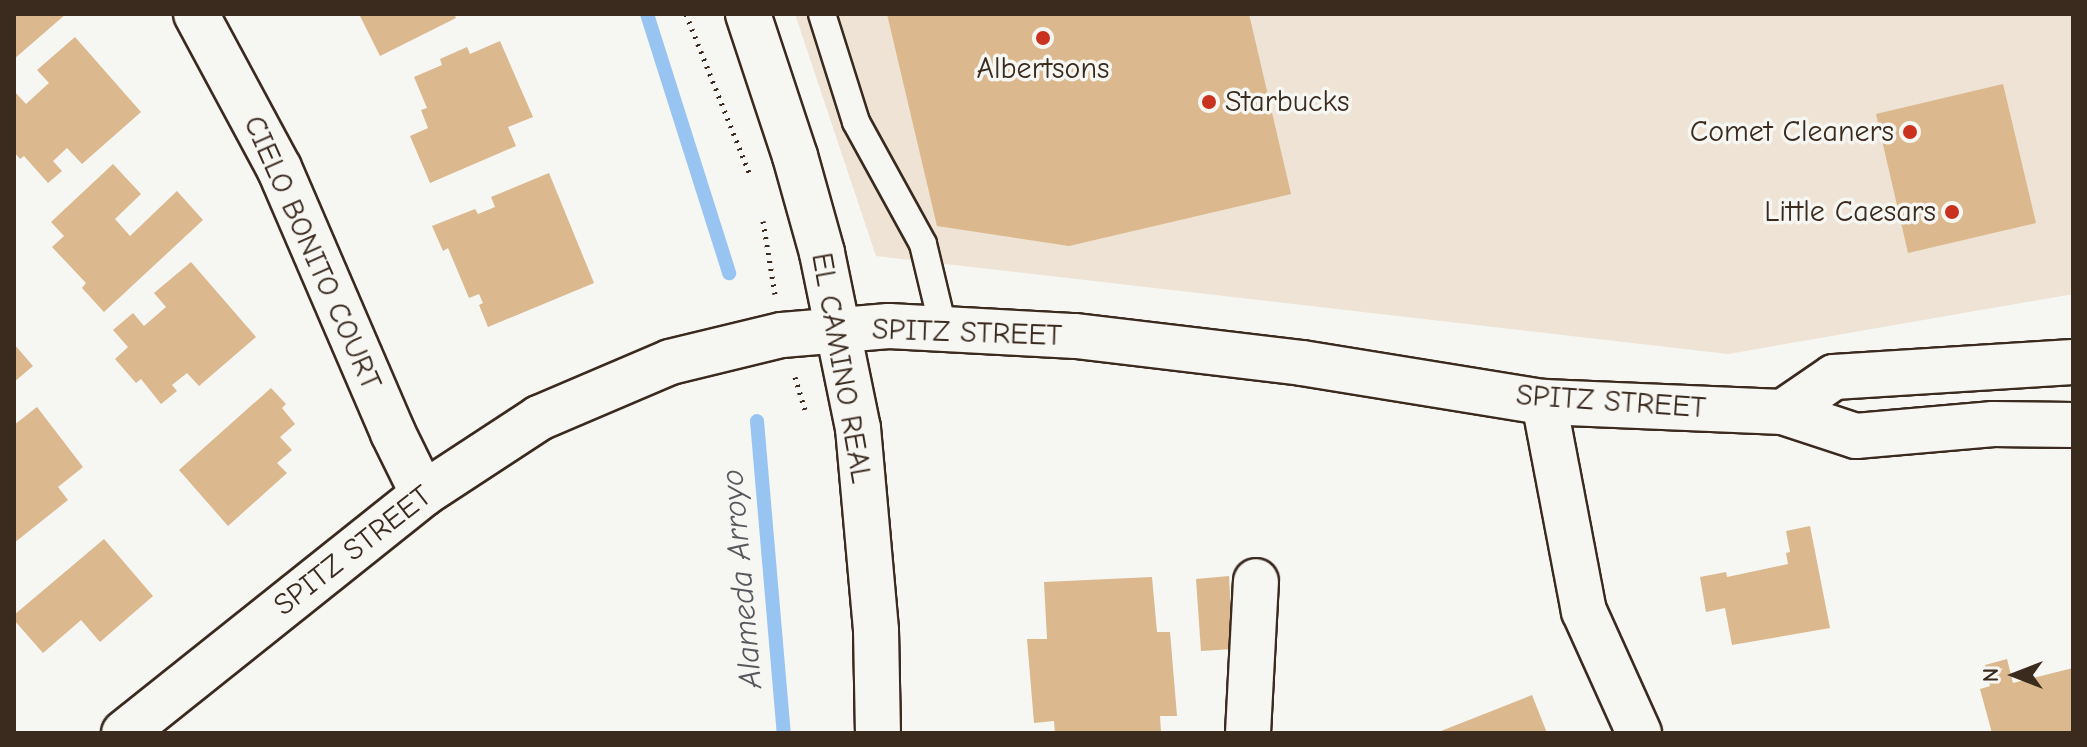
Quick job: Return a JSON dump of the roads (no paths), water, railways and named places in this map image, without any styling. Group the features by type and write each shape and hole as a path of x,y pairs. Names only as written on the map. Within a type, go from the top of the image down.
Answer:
{"street":[{"name":"CIELO BONITO COURT","path":"196,14 279,168 393,433 423,494"},
{"name":"EL CAMINO REAL","path":"748,14 795,156 822,253 858,428 876,630 878,733"},
{"name":"SPITZ STREET","path":"124,733 423,494 539,418 670,362 782,335 838,333 889,326 1076,336 1302,363 1544,402 1783,412 1856,436 1993,424 2073,425"},
{"path":"1783,412 1834,377 2073,362"},
{"path":"1544,402 1584,611 1639,733"},
{"path":"1248,733 1256,581"}],"lane":[{"path":"822,14 856,122 923,244 943,327"}],"waterway":[{"name":"Alameda Arroyo","path":"647,14 729,273"},
{"name":"Alameda Arroyo","path":"757,421 784,733"}],"place":[{"name":"Albertsons","path":"1043,38"},
{"name":"Starbucks","path":"1209,102"},
{"name":"Comet Cleaners","path":"1910,132"},
{"name":"Little Caesars","path":"1952,212"}]}
